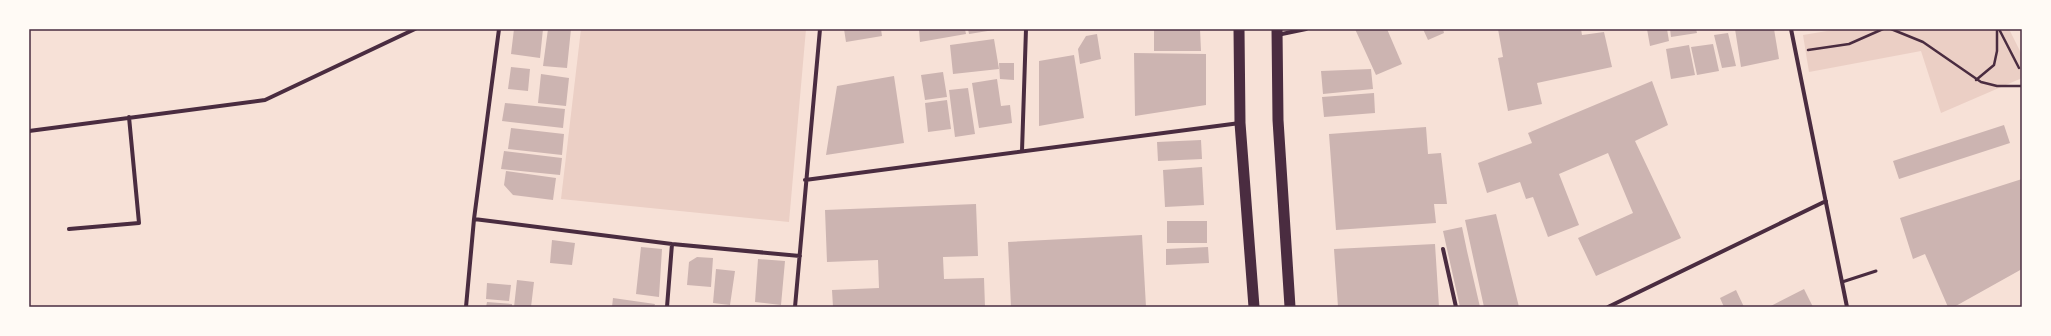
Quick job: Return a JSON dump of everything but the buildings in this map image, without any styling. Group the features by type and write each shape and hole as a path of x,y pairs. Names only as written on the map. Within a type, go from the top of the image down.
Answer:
{"highway":[{"path":"1239,29 1240,123 1254,307"},
{"path":"1277,32 1278,120 1290,307"}],"street":[{"path":"29,131 264,100 415,29"},
{"path":"466,307 474,219 499,29"},
{"path":"795,307 820,29"},
{"path":"1022,151 1026,29"},
{"path":"1277,32 1306,29"},
{"path":"1791,29 1846,307"},
{"path":"70,229 139,224 129,118"},
{"path":"806,180 1240,123"},
{"path":"1608,307 1826,201"},
{"path":"474,219 672,244 800,256"},
{"path":"667,307 672,244"},
{"path":"1443,249 1456,307"}],"lane":[{"path":"1842,282 1876,271"}],"path":[{"path":"1796,52 1849,44 1883,29"},
{"path":"1891,29 1923,42 1976,80 1989,85 2022,86"},
{"path":"1976,80 1994,65 1997,51 1998,29"},
{"path":"1998,29 2019,68"}],"shaded area":[{"path":"581,29 806,29 789,222 561,199"},
{"path":"1839,29 2009,29 2022,55 2022,78 1941,113 1921,51 1809,72 1803,35"}]}
